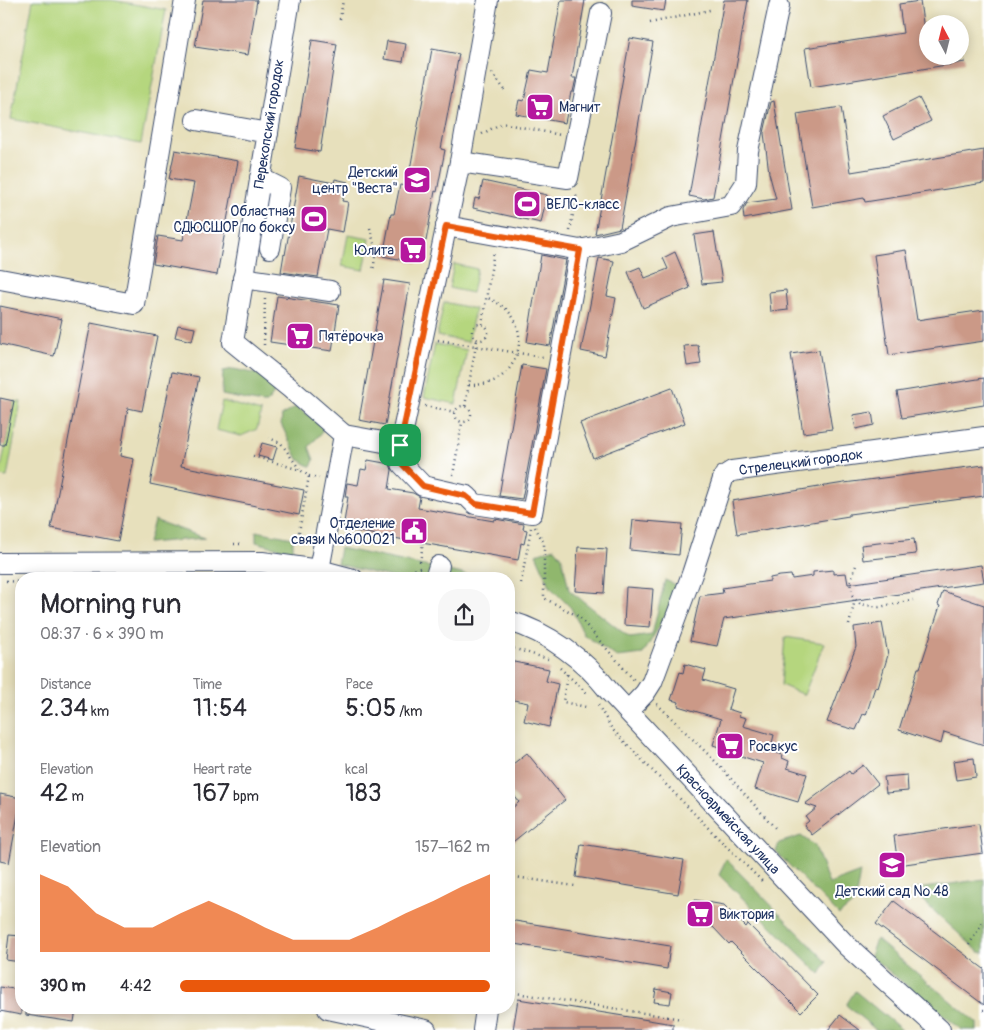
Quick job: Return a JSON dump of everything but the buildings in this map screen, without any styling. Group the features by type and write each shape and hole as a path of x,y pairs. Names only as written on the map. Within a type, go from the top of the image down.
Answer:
{"street":[{"path":"0,279 134,304 185,0"},
{"name":"Перекопский городок","path":"290,0 233,342 344,435"},
{"path":"488,0 460,162 400,445 402,464 423,486 466,496 476,504 532,513 560,360 573,249"},
{"path":"446,226 573,249 621,241 671,217 732,206 746,184 748,151 779,6"},
{"path":"460,162 568,178 601,14"},
{"path":"196,120 268,133"},
{"path":"260,178 280,188 270,248"},
{"path":"243,278 330,291"},
{"path":"319,570 344,435 400,445"},
{"name":"Стрелецкий городок","path":"628,711 645,693 652,682 692,574 724,476 732,470 984,437"},
{"path":"1,572 262,562 327,572"},
{"name":"Красноармейская улица","path":"515,624 539,634 563,648 598,677 846,945 940,1030"},
{"path":"351,1014 426,1030"},
{"path":"483,1030 485,1014"}],"path":[{"path":"340,19 343,0"},
{"path":"650,23 710,10"},
{"path":"502,123 576,138"},
{"path":"573,249 578,190"},
{"path":"370,228 376,251 374,271"},
{"path":"482,324 492,258"},
{"path":"264,347 266,282"},
{"path":"469,385 494,381 504,375 512,366 520,344 519,332 515,321 508,311 499,303 486,297"},
{"path":"482,324 486,326 489,332 485,339 477,340 472,336 471,332 475,325 482,324"},
{"path":"422,338 560,360"},
{"path":"465,406 477,340"},
{"path":"408,404 455,412"},
{"path":"465,406 470,410 472,416 468,422 462,423 456,419 455,412 459,407 465,406"},
{"path":"450,492 462,423"},
{"path":"269,438 281,443 300,470"},
{"path":"253,456 300,470 309,476 299,532"},
{"path":"521,583 532,522 544,543 544,598 578,616 645,693 715,761 777,830"},
{"path":"416,572 431,568 423,544"},
{"path":"849,625 854,604 850,582 857,563"},
{"path":"1,572 15,579"},
{"path":"852,596 860,604 879,607 913,600"},
{"path":"515,649 552,660"},
{"path":"557,664 596,701 612,729 768,887"},
{"path":"567,674 563,702 586,708"},
{"path":"515,877 575,886"},
{"path":"969,944 984,920"},
{"path":"515,993 682,1019"}],"green space":[{"path":"33,0 112,0 166,10 141,144 11,119"},
{"path":"348,235 370,239 364,270 342,266"},
{"path":"454,264 477,269 472,293 449,288"},
{"path":"444,302 475,309 468,342 437,336"},
{"path":"435,344 467,350 456,404 424,397"},
{"path":"234,369 262,375 276,390 267,403 222,395 223,371"},
{"path":"14,401 21,402 7,477 0,476 0,474"},
{"path":"222,401 261,412 257,429 241,436 216,430"},
{"path":"296,407 323,424 322,432 309,447 314,460 311,467 298,459 281,424 282,415"},
{"path":"154,520 205,538 148,543"},
{"path":"256,531 293,538 293,552 256,542"},
{"path":"340,548 453,572 370,572 337,564"},
{"path":"555,548 562,557 569,590 630,638 652,635 665,580 682,588 643,654 617,657 584,635 571,608 551,588 536,554"},
{"path":"785,637 824,643 804,695 781,685"},
{"path":"801,836 815,846 829,884 860,872 855,902 839,915 776,852 779,843"},
{"path":"726,859 827,962 820,974 719,875"},
{"path":"984,879 984,953 979,952 911,890"},
{"path":"876,939 977,1023 977,1030 962,1030 870,956"},
{"path":"855,991 902,1030 876,1030 846,1005"}],"place":[{"name":"Магнит","path":"540,107"},
{"name":"Детский центр \"Веста\"","path":"417,180"},
{"name":"ВЕЛС-класс","path":"527,204"},
{"name":"Областная СДЮСШОР по боксу","path":"314,219"},
{"name":"Юлита","path":"413,250"},
{"name":"Пятёрочка","path":"300,336"},
{"name":"Отделение связи №600021","path":"414,531"},
{"name":"Росвкус","path":"730,746"},
{"name":"Детский сад № 48","path":"892,865"},
{"name":"Виктория","path":"700,914"}],"route":[{"path":"446,226 580,250 532,513 476,504 466,496 423,486 402,464 400,445 446,226"}]}
